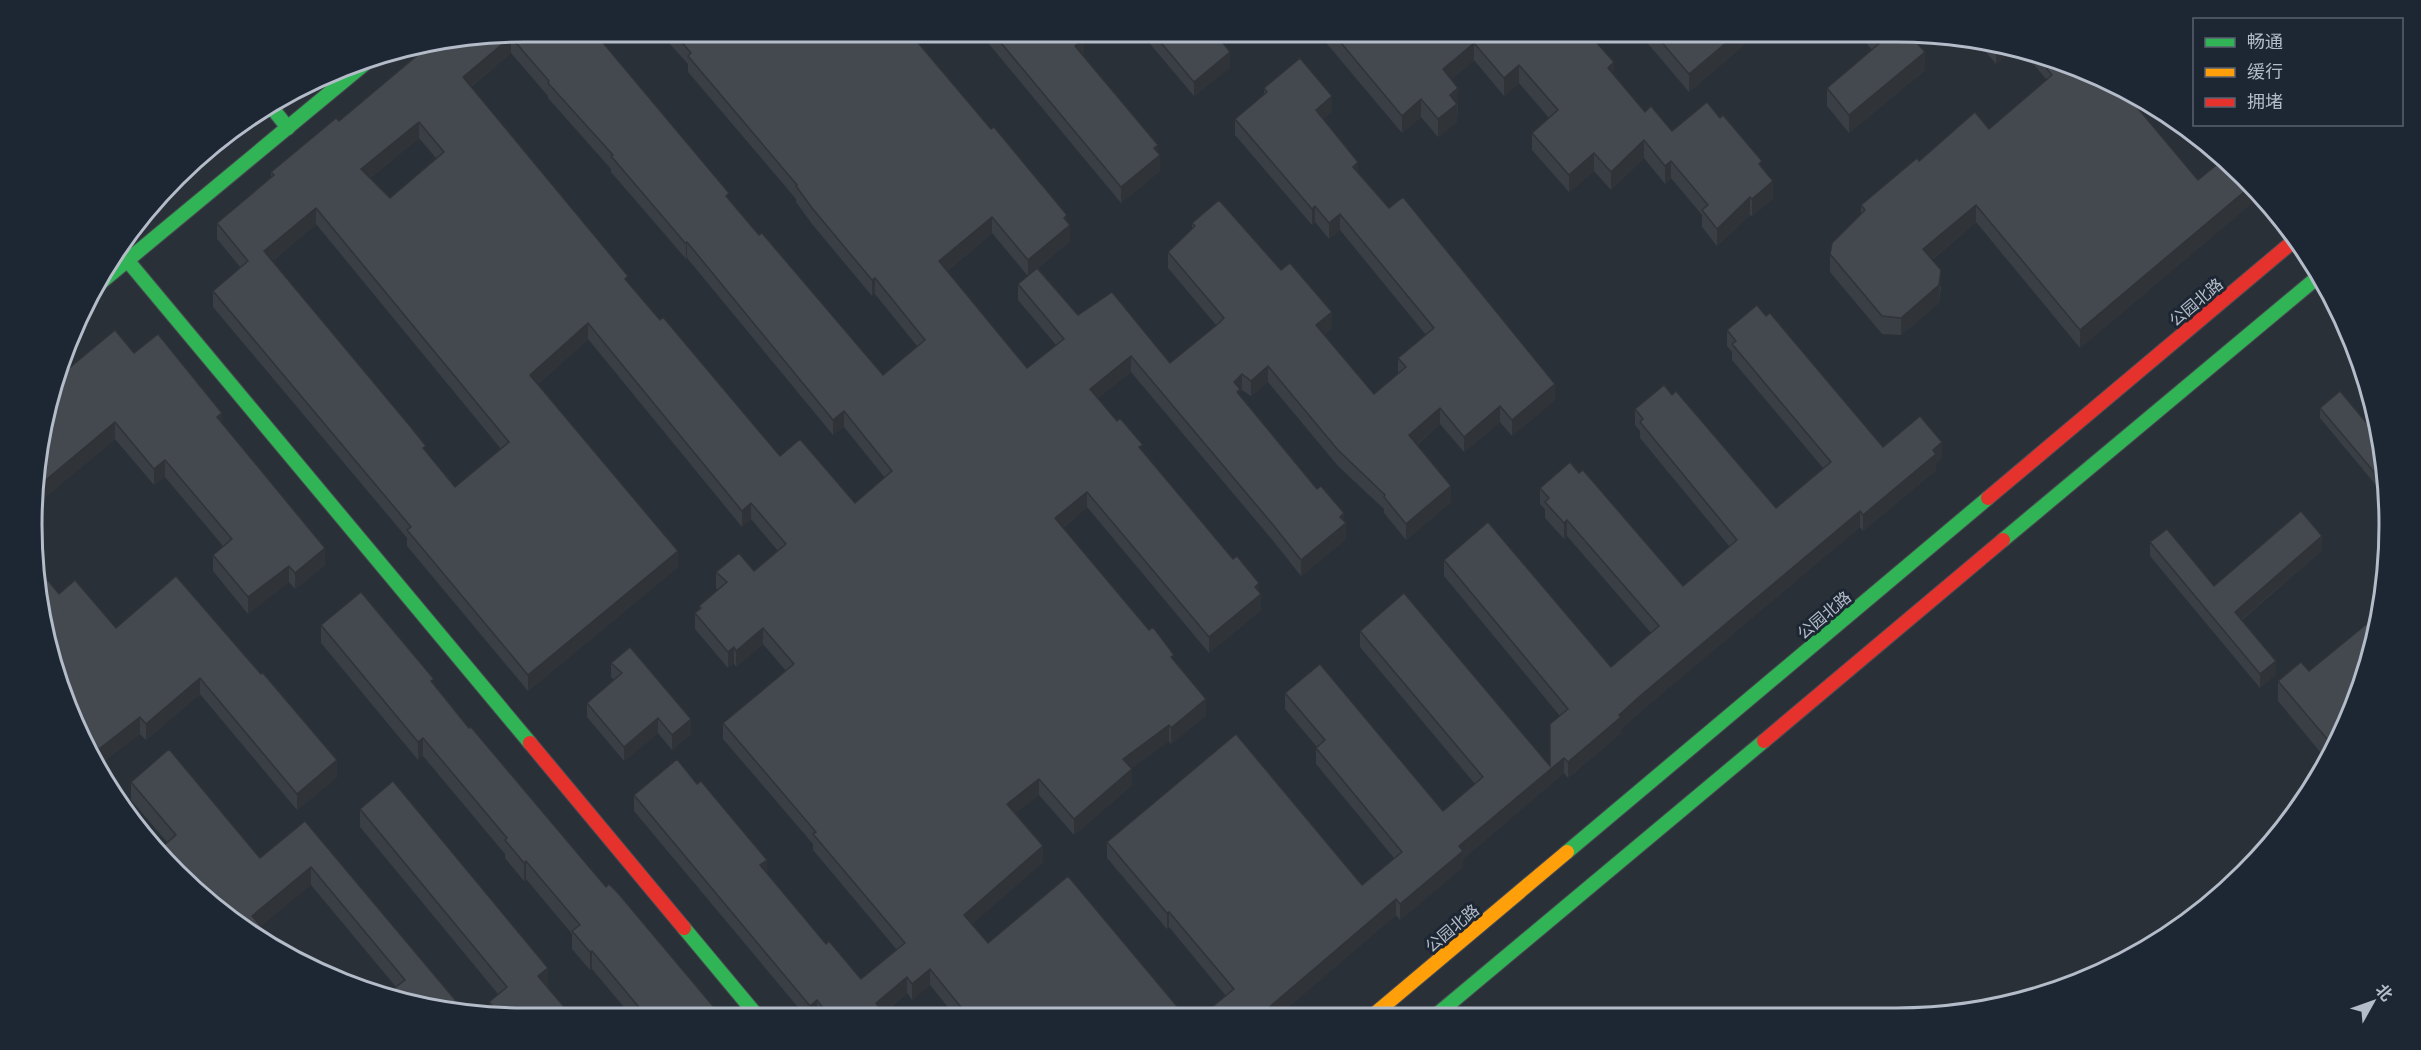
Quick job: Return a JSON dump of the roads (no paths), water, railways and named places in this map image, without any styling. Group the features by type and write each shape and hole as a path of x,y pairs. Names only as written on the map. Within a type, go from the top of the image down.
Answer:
{"main road":[{"path":"114,272 352,75"},
{"path":"275,112 288,128"},
{"name":"公园北路","path":"1382,1008 2289,245"},
{"path":"127,261 751,1008"},
{"path":"1445,1008 2312,281"}]}
